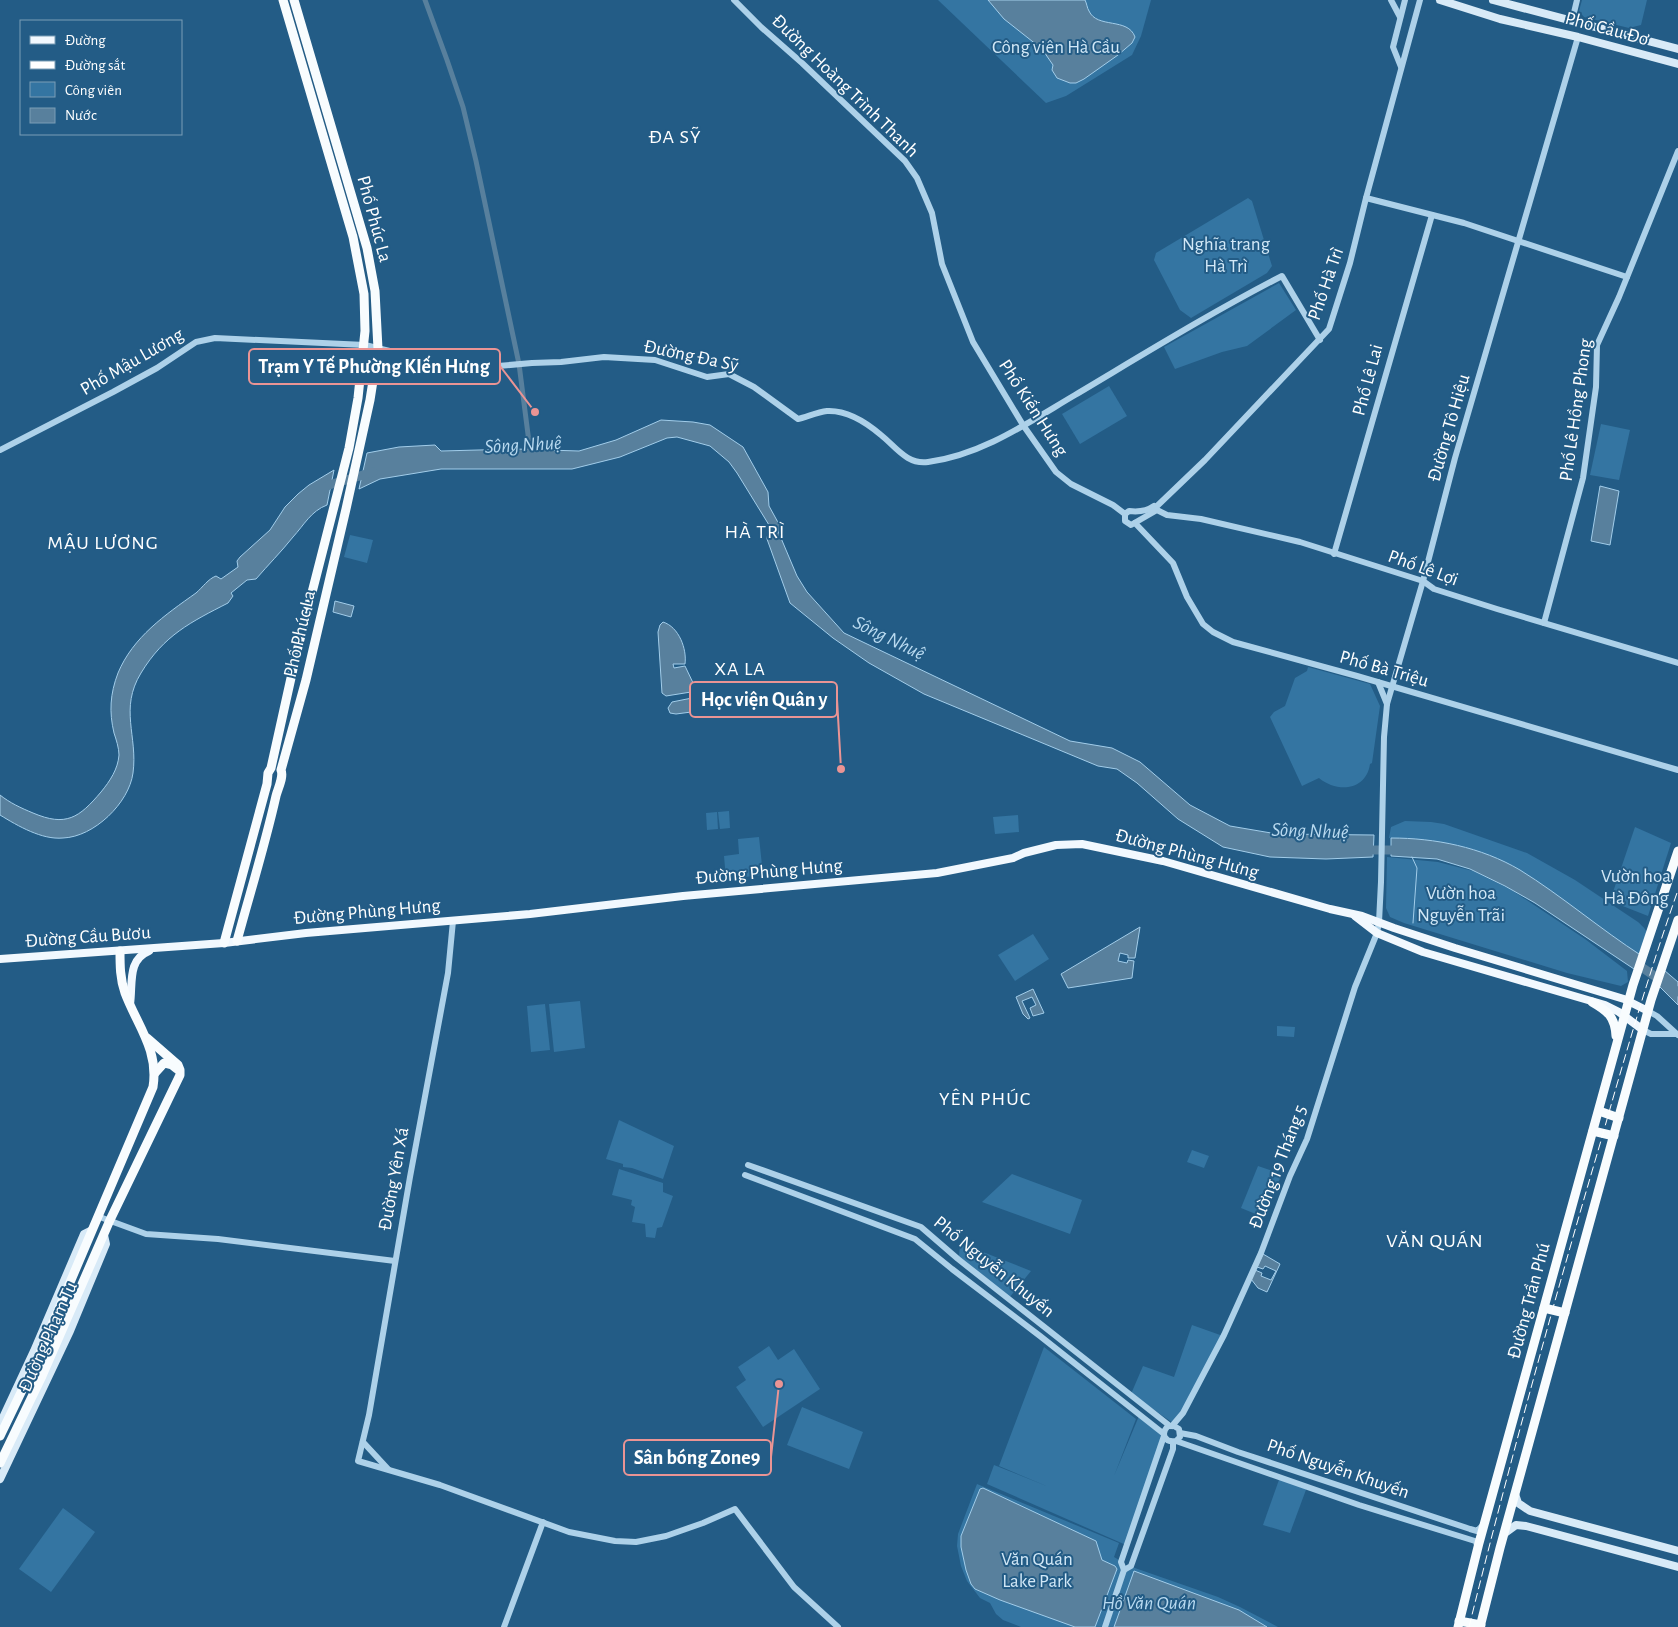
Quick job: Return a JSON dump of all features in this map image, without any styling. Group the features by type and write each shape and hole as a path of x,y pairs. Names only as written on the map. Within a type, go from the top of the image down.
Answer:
{"highway":[{"name":"Phố Phúc La","path":"271,768 297,651 349,448 365,345 364,294 357,255 282,0"},
{"name":"Phố Phúc La","path":"281,770 306,680 359,451 378,349 377,315 371,266 294,0"},
{"path":"315,111 326,108"},
{"path":"224,943 269,778 268,773 271,768 276,767 281,770 282,776 237,942"},
{"path":"269,778 273,781 280,780"},
{"name":"Đường Trần Phú","path":"1459,1624 1478,1546 1633,984 1678,851"},
{"name":"Đường Trần Phú","path":"1481,1626 1515,1494 1651,1000 1678,920"},
{"name":"Đường Phạm Tu","path":"0,1436 66,1284 92,1230 153,1087 154,1064 146,1037 125,992 120,972 120,951"},
{"path":"1592,1002 1604,1008 1614,1021 1617,1044"},
{"name":"Đường Phạm Tu","path":"0,1463 32,1397 54,1358 110,1220 180,1073 178,1065 146,1037"},
{"path":"155,1073 164,1063 172,1065 180,1073"},
{"path":"1598,1111 1619,1118"},
{"path":"1593,1131 1614,1136"},
{"path":"1544,1308 1565,1313"},
{"path":"37,1352 54,1358"},
{"path":"1459,1624 1481,1626"}],"main road":[{"name":"Phố Cầu Đơ","path":"1440,0 1500,19 1578,37 1678,64"},
{"name":"Phố Cầu Đơ","path":"1493,0 1678,49"},
{"path":"1560,33 1572,21 1578,37 1593,27"},
{"name":"Đường Phùng Hưng","path":"179,947 306,933 530,914 683,896 938,873 1013,858 1024,853 1056,845 1082,844 1163,861 1250,887 1362,916 1426,939 1629,1001 1648,1011"},
{"name":"Đường Phùng Hưng","path":"1352,914 1377,933 1423,952 1605,1005 1643,1030"},
{"path":"1423,952 1426,939"},
{"name":"Đường Cầu Bươu","path":"0,959 179,947"},
{"path":"130,1004 132,972 136,960 155,948"},
{"path":"1472,966 1475,954"},
{"name":"Đường Phạm Tu","path":"0,1424 37,1352"},
{"name":"Đường Phạm Tu","path":"0,1479 54,1358"},
{"path":"1515,1494 1518,1503 1530,1511 1678,1551"},
{"path":"1526,1526 1530,1511"},
{"path":"1505,1533 1516,1525 1526,1526 1678,1567"}],"street":[{"name":"Đường Hoàng Trình Thanh","path":"734,0 760,27 887,143 905,161 917,178 932,213 942,264 973,342"},
{"path":"1391,0 1400,17"},
{"path":"1401,67 1393,47 1405,0"},
{"name":"Phố Hà Trì","path":"1136,521 1154,510 1205,460 1329,329 1352,255 1420,0"},
{"path":"1572,21 1577,0"},
{"name":"Đường Tô Hiệu","path":"1379,922 1384,737 1387,704 1423,581 1455,458 1578,37"},
{"name":"Phố Lê Hồng Phong","path":"1544,623 1583,478 1596,387 1597,345 1678,151"},
{"path":"1366,198 1432,215 1518,241 1627,277"},
{"name":"Phố Lê Lai","path":"1334,554 1432,215"},
{"name":"Đường Đa Sỹ","path":"378,349 414,357 498,366 604,357 655,360 707,378 729,374 754,387 798,419 828,411 847,414 867,424 906,458 915,463 927,463 967,452 998,440 1236,300 1282,276 1320,340"},
{"name":"Phố Mậu Lương","path":"0,450 114,392 157,368 196,342 214,338 365,345 378,349"},
{"name":"Phố Kiến Hưng","path":"973,342 1023,425 1050,464 1070,484 1113,505 1125,514"},
{"path":"1135,512 1136,521 1130,524 1126,523 1124,517 1129,511 1154,510"},
{"name":"Phố Lê Lợi","path":"1154,510 1167,515 1201,519 1300,542 1423,581 1434,588 1562,629 1678,663"},
{"name":"Phố Bà Triệu","path":"1136,521 1173,564 1191,604 1203,624 1213,632 1233,642 1392,686 1678,770"},
{"path":"1378,682 1387,704"},
{"name":"Đường Yên Xá","path":"453,921 448,973 395,1261 369,1415 358,1461 440,1484 569,1532 615,1541 636,1542 666,1536 703,1523 734,1509 794,1587 838,1627"},
{"name":"Đường 19 Tháng 5","path":"1171,1426 1183,1413 1230,1323 1261,1253 1290,1176 1307,1139 1355,987 1377,933 1379,922"},
{"path":"1648,1011 1657,1016 1678,1034"},
{"path":"1643,1030 1652,1034 1678,1034"},
{"name":"Phố Nguyễn Khuyến","path":"748,1165 921,1227 958,1259 1171,1426"},
{"name":"Phố Nguyễn Khuyến","path":"744,1175 915,1238 1164,1435"},
{"path":"97,1216 146,1234 218,1240 395,1261"},
{"name":"Đường 19 Tháng 5","path":"1180,1432 1183,1413"},
{"path":"1105,1627 1124,1570 1121,1562 1166,1428 1171,1426 1177,1427 1180,1437 1174,1442 1131,1566 1124,1570"},
{"name":"Phố Nguyễn Khuyến","path":"1180,1432 1468,1528"},
{"path":"1164,1435 1168,1441 1174,1442"},
{"path":"363,1442 389,1470"},
{"name":"Phố Nguyễn Khuyến","path":"1174,1442 1345,1500 1475,1541 1478,1546"},
{"path":"1345,1500 1349,1489"},
{"path":"504,1627 543,1522"},
{"path":"1466,1538 1468,1528 1477,1530 1484,1524"}],"green space":[{"name":"Công viên Hà Cầu","path":"938,0 1151,0 1141,36 1132,55 1066,96 1046,103"},
{"path":"1582,0 1647,0 1641,25 1629,28 1584,17 1579,11"},
{"name":"Nghĩa trang Hà Trì","path":"1248,198 1252,201 1272,266 1267,273 1191,318 1180,310 1154,260 1156,253"},
{"path":"1279,283 1296,310 1247,346 1222,352 1175,369 1164,347"},
{"path":"1109,386 1127,416 1080,444 1062,414"},
{"path":"1601,424 1630,430 1619,480 1590,475"},
{"path":"350,535 373,540 367,563 344,557"},
{"path":"1308,667 1370,684 1380,706 1372,763 1363,780 1350,787 1334,786 1319,778 1302,786 1270,717 1274,712 1285,706 1295,678 1307,671"},
{"path":"729,811 730,828 720,829 718,812"},
{"path":"717,812 718,829 707,830 706,813"},
{"path":"1018,815 1019,832 995,834 993,817"},
{"path":"1405,821 1444,824 1527,853 1575,880 1638,922 1646,931 1644,947 1638,955 1605,933 1541,884 1507,864 1479,852 1420,840 1389,838 1391,827"},
{"name":"Vườn hoa Hà Đông","path":"1635,827 1671,843 1648,916 1610,901"},
{"path":"759,837 763,875 726,879 724,856 739,854 738,839"},
{"name":"Vườn hoa Nguyễn Trãi","path":"1387,857 1438,862 1473,871 1510,889 1585,939 1627,971 1628,982 1621,986 1567,973 1390,917 1386,908"},
{"path":"1033,934 1049,959 1015,981 998,955"},
{"path":"580,1001 585,1048 554,1052 549,1004"},
{"path":"545,1004 550,1050 531,1052 527,1006"},
{"path":"1277,1026 1295,1027 1294,1037 1277,1036"},
{"path":"619,1120 674,1146 663,1179 632,1168 623,1167 623,1164 606,1159"},
{"path":"1192,1150 1209,1156 1204,1168 1187,1162"},
{"path":"1258,1166 1282,1174 1263,1217 1241,1208"},
{"path":"619,1169 663,1183 663,1192 673,1196 662,1227 657,1228 655,1238 646,1237 645,1224 632,1222 635,1207 631,1205 632,1200 612,1195"},
{"path":"1012,1174 1082,1200 1070,1234 982,1202"},
{"path":"960,1243 1031,1271 1009,1298 959,1258"},
{"path":"1192,1325 1223,1336 1183,1413 1173,1423 1131,1394 1143,1366 1174,1377"},
{"path":"769,1346 778,1360 794,1349 820,1389 763,1427 736,1387 746,1380 738,1367"},
{"path":"1044,1347 1136,1419 1114,1476 1139,1416 1163,1435 1126,1545 987,1484 994,1465 1049,1487 999,1466"},
{"path":"802,1407 863,1432 849,1469 787,1445"},
{"path":"1280,1477 1307,1487 1290,1533 1263,1525"},
{"name":"Hồ Văn Quán","path":"977,1484 1119,1543 1114,1557 1122,1565 1218,1597 1278,1627 1021,1627 1003,1620 996,1614 990,1603 980,1598 967,1581 961,1566 957,1546 958,1534"},
{"path":"63,1508 95,1532 51,1592 19,1569"}],"water":[{"path":"988,0 1085,0 1088,10 1093,16 1105,22 1126,27 1135,37 1132,43 1118,55 1084,79 1076,83 1070,83 1057,78 1052,70 1053,65 1042,49 1004,19"},
{"path":"661,420 710,425 743,447 768,492 769,506 780,526 778,531 797,576 807,592 844,633 1070,741 1112,748 1140,762 1190,805 1230,826 1277,834 1374,835 1373,857 1326,859 1270,857 1223,847 1178,819 1137,783 1117,769 1098,766 924,694 869,663 833,638 790,603 767,539 769,525 729,462 710,446 677,437 667,438 620,457 572,469 441,469 380,479 359,489 367,453 399,447 435,445 441,451 516,449 579,451 616,440"},
{"path":"334,470 327,505 316,511 308,519 256,579 247,580 231,593 233,596 228,603 190,623 169,639 141,673 131,699 130,711 134,760 133,773 125,796 108,816 86,832 75,836 55,838 39,835 14,824 0,815 0,795 24,809 54,819 71,818 79,814 93,801 110,779 118,760 118,749 111,718 111,703 118,673 132,648 151,628 196,593 210,579 216,576 221,579 238,567 237,561 240,557 270,530 285,507 309,485"},
{"path":"1600,486 1619,491 1610,545 1591,541"},
{"path":"335,601 354,606 351,617 333,612"},
{"path":"663,622 669,625 681,639 685,652 685,664 673,664 674,668 685,666 695,687 691,692 666,696 662,693 658,632"},
{"path":"697,697 701,700 702,709 699,711 670,713 668,708 672,702"},
{"path":"1391,838 1408,838 1457,845 1490,855 1520,870 1642,956 1637,971 1535,903 1470,869 1437,859 1391,856"},
{"path":"1140,927 1135,958 1128,958 1128,955 1120,953 1118,961 1127,963 1128,960 1134,961 1132,978 1068,988 1061,974"},
{"path":"1664,970 1678,982 1678,1005 1659,986"},
{"path":"1033,989 1044,1013 1033,1016 1030,1008 1036,1005 1032,997 1022,1001 1030,1018 1028,1019 1023,1014 1016,997"},
{"path":"1263,1254 1280,1264 1267,1292 1258,1288 1251,1279 1255,1270 1262,1273 1261,1276 1271,1280 1276,1271 1265,1266 1263,1269 1257,1267"},
{"name":"Hồ Văn Quán","path":"983,1488 1096,1541 1102,1560 1115,1566 1117,1569 1095,1627 1075,1627 975,1589 966,1570 961,1547 961,1536 980,1489"},
{"name":"Hồ Văn Quán","path":"1134,1571 1239,1610 1267,1627 1114,1627"}],"waterway":[{"path":"425,0 463,107 476,161 519,364 530,450"},
{"name":"Sông Nhuệ","path":"321,490 329,485 373,472"},
{"name":"Sông Nhuệ","path":"1363,850 1403,850"},
{"path":"1412,857 1417,868 1413,923"},
{"name":"Sông Nhuệ","path":"1634,962 1678,992"}],"railway":[{"path":"1469,1627 1565,1264 1637,1016 1678,890"}],"place":[{"name":"Trạm Y Tế Phường KIến Hưng","path":"535,412"},
{"name":"Học viện Quân y","path":"841,769"},
{"name":"Sân bóng Zone9","path":"779,1384"}],"district":[{"name":"ĐA SỸ","path":"675,137"},
{"name":"HÀ TRÌ","path":"755,532"},
{"name":"MẬU LƯƠNG","path":"103,543"},
{"name":"XA LA","path":"740,669"},
{"name":"YÊN PHÚC","path":"985,1099"},
{"name":"VĂN QUÁN","path":"1435,1241"}],"park label":[{"name":"Văn Quán Lake Park","path":"1037,1570"}]}
